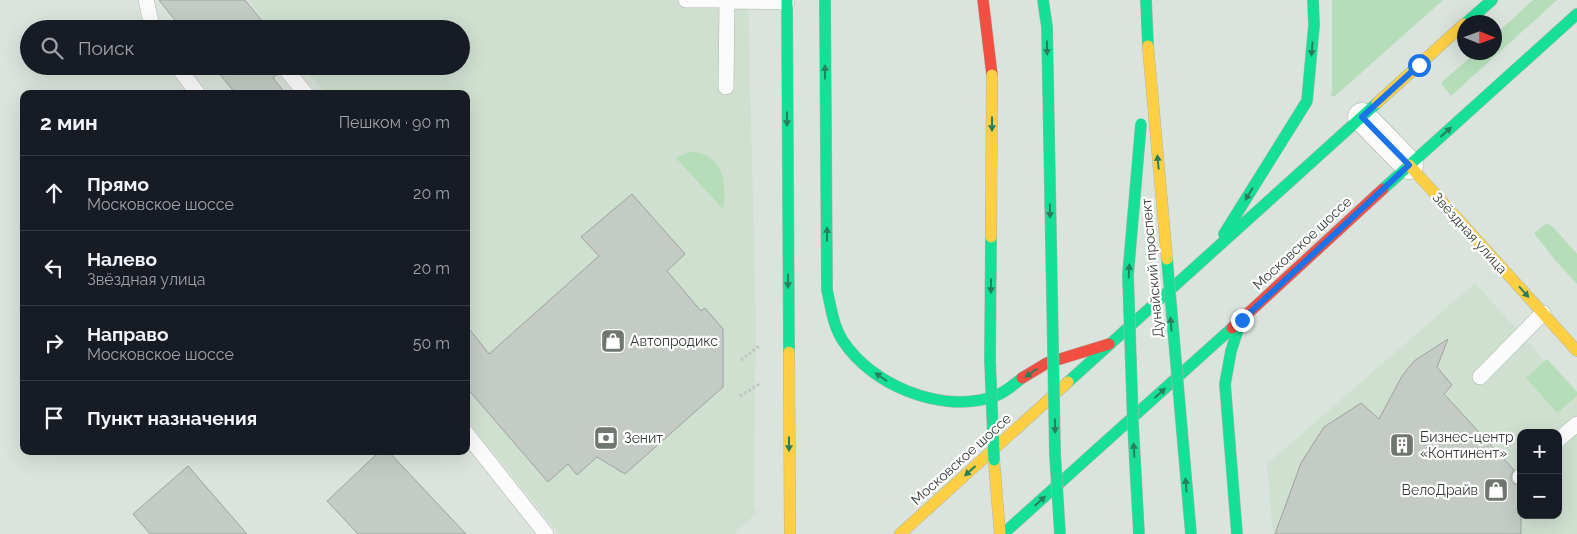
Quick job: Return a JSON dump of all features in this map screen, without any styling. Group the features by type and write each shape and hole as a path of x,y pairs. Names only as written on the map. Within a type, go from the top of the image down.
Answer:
{"main road":[{"path":"825,0 827,290 842,340 863,364 889,383 909,392 934,399 962,401 991,398 1041,366 1110,344"},
{"path":"983,0 992,75"},
{"path":"1043,0 1046,28 1055,454 1060,534"},
{"name":"Дунайский проспект","path":"1146,0 1148,46 1191,534"},
{"path":"1218,245 1307,101 1314,26 1313,0"},
{"name":"Московское шоссе","path":"1476,15 1492,0"},
{"path":"787,1 790,534"},
{"path":"995,9 992,75 990,360 994,460 1002,534"},
{"name":"Московское шоссе","path":"1002,534 1242,320 1409,165 1577,14"},
{"name":"Московское шоссе","path":"900,534 1218,245 1457,32"},
{"path":"1139,534 1128,275 1148,46"},
{"name":"Звёздная улица","path":"1409,165 1577,351"},
{"path":"1237,534 1225,384 1231,351 1242,320"}],"street":[{"name":"Звёздная улица","path":"1362,117 1409,165"}],"lane":[{"path":"146,0 151,20"},
{"path":"686,0 787,1"},
{"path":"726,87 727,0"},
{"path":"184,75 195,90"},
{"path":"290,75 303,90"},
{"path":"1480,377 1543,313"},
{"path":"1562,437 1577,424"},
{"path":"470,439 546,534"}],"path":[{"path":"741,360 762,344"},
{"path":"740,396 762,383"}],"shaded area":[{"path":"248,0 748,0 756,321 754,506 757,513 735,532 736,534 559,534 470,424 470,90 323,90 310,75 470,75 470,20 265,20"},
{"path":"1475,283 1577,397 1577,534 1273,534 1267,464"}],"green space":[{"path":"1332,0 1443,0 1335,96 1331,96"},
{"path":"1533,0 1557,0 1502,50 1502,29"},
{"path":"1467,60 1491,60 1451,96 1441,83"},
{"path":"692,152 703,154 717,164 723,180 723,209 676,158"},
{"path":"1547,223 1554,228 1577,254 1577,284 1534,233"},
{"path":"1547,359 1577,392 1577,396 1557,413 1526,378"}],"building":[{"path":"159,0 245,0 262,20 175,20"},
{"path":"220,75 277,75 273,78 283,90 233,90"},
{"name":"Автопродикс","path":"632,194 685,254 667,271 701,311 705,308 723,329 723,387 625,474 597,457 577,475 568,464 548,482 470,392 470,330 489,354 599,256 581,237"},
{"name":"Бизнес-центр «Континент»","path":"1448,339 1437,367 1452,385 1444,394 1514,470 1511,480 1517,485 1517,519 1521,519 1521,534 1275,534 1301,463 1324,427 1361,403 1379,419 1402,376 1414,361"},
{"path":"376,455 392,455 466,534 358,534 327,501"},
{"path":"188,466 247,534 150,534 133,514"}],"traffic: fast":[{"path":"787,0 789,352"},
{"path":"825,0 827,290 837,329 843,341 856,357 888,382 928,398 969,401 994,397 1022,378"},
{"path":"1043,0 1047,27 1055,454 1060,534"},
{"path":"1146,0 1148,46"},
{"path":"1224,234 1307,101 1314,25 1313,0"},
{"path":"1475,15 1492,0"},
{"path":"1383,189 1577,14"},
{"path":"1068,382 1377,103"},
{"path":"1139,534 1128,275 1141,124"},
{"path":"991,237 990,360 994,460"},
{"path":"1167,259 1191,534"},
{"path":"1237,534 1225,384 1231,351 1241,320"},
{"path":"1003,534 1232,328"}],"traffic: slow":[{"path":"1377,103 1457,30"},
{"path":"1148,46 1167,259"},
{"path":"991,237 992,75"},
{"path":"1409,165 1577,351"},
{"path":"789,352 790,534"},
{"path":"900,534 1068,382"},
{"path":"994,460 1000,534"}],"traffic: jam":[{"path":"983,0 992,75"},
{"path":"1232,328 1383,189"},
{"path":"1022,378 1047,363 1109,344"}],"place":[{"name":"Автопродикс","path":"613,341"},
{"name":"Зенит","path":"606,438"},
{"name":"Бизнес-центр «Континент»","path":"1402,445"},
{"name":"ВелоДрайв","path":"1496,490"}],"route":[{"path":"1242,320 1409,165 1362,117 1419,65"}]}
